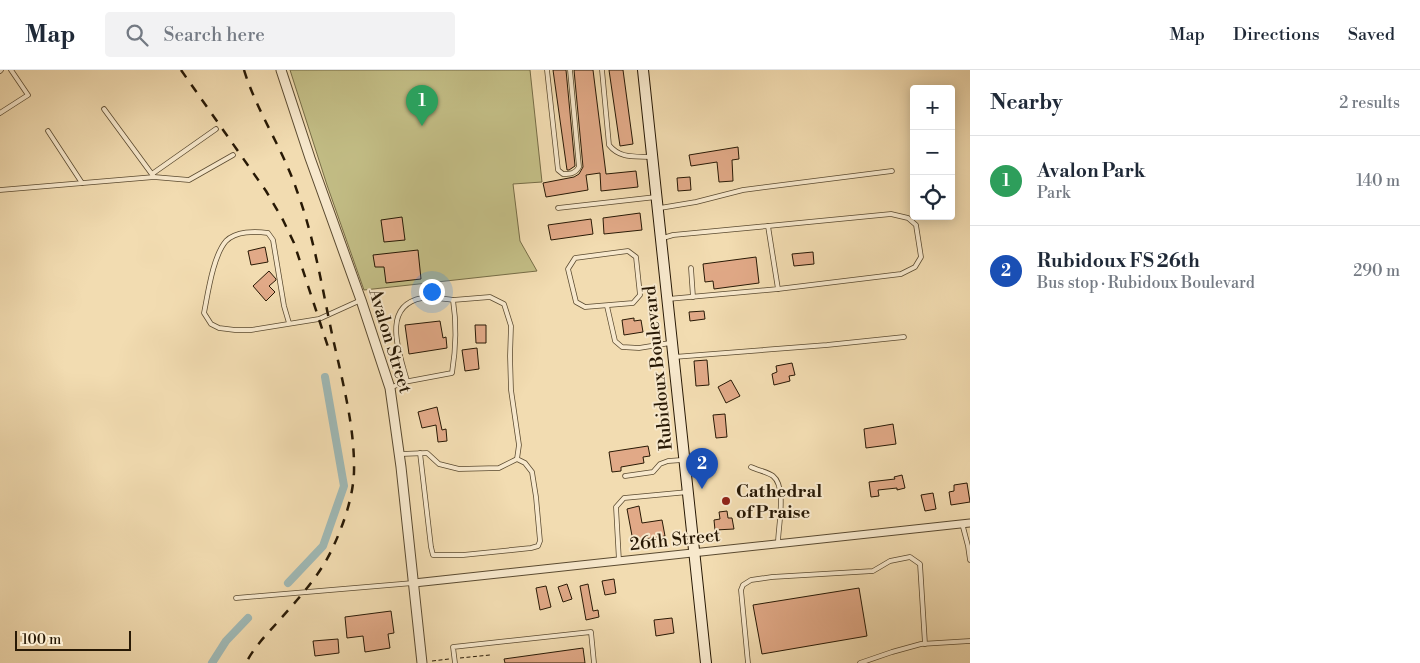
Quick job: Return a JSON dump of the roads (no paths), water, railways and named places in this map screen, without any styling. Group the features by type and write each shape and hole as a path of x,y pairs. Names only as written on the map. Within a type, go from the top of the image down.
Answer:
{"main road":[{"name":"Rubidoux Boulevard","path":"643,70 706,663"}],"street":[{"name":"Avalon Street","path":"281,70 310,158 362,300 390,388 422,663"},
{"name":"26th Street","path":"414,583 966,523"}],"lane":[{"path":"0,113 28,95 11,70"},
{"path":"547,70 558,170 563,174 573,173 579,167 570,70"},
{"path":"602,70 609,145 618,154 652,157"},
{"path":"104,109 153,175"},
{"path":"153,175 216,129"},
{"path":"48,131 82,183"},
{"path":"0,190 153,175 189,180 233,155"},
{"path":"658,208 696,202 743,190 892,171"},
{"path":"558,208 656,197"},
{"path":"661,238 673,235 891,214 908,218 916,225 921,257 916,267 901,274 778,289 667,299"},
{"path":"768,226 778,289"},
{"path":"290,323 284,306 272,240 268,233 238,233 227,240 219,254 214,269 204,313 211,324 219,328 251,330 319,318 362,300"},
{"path":"628,251 636,257 640,295 633,303 607,306 584,307 576,302 568,268 576,258 628,251"},
{"path":"691,268 693,297"},
{"path":"406,381 395,336 397,319 401,309 410,302 423,298 453,300 490,297 504,304 511,326 511,390 519,445 517,459"},
{"path":"390,388 406,381 452,373 456,322 453,300"},
{"path":"607,306 615,341 622,347 639,348 672,343"},
{"path":"674,357 827,345 904,336"},
{"path":"399,454 427,453 439,464 459,469 499,468 517,459"},
{"path":"420,454 433,555 463,555 538,546 540,541 532,472 525,463 517,459"},
{"path":"625,476 653,472 660,464 668,461 684,460"},
{"path":"751,467 774,477 780,486 781,504 778,544"},
{"path":"619,561 616,507 620,502 624,498 688,492"},
{"path":"966,523 970,560"},
{"path":"748,663 740,590 743,585 751,580 772,577 873,571 890,561 910,557 920,564 924,644"},
{"path":"236,598 414,583"},
{"path":"454,661 453,647 591,632 594,663"},
{"path":"860,663 924,644 970,641"}],"waterway":[{"path":"288,583 323,546 344,486 325,377"},
{"path":"212,663 226,641 248,618"}],"railway":[{"path":"181,70 266,191 283,220 294,243 330,353"},
{"path":"244,70 249,86 285,160 303,208 317,262 347,403 354,455 352,491 338,537 329,556 308,587 260,643 246,663"}],"place":[{"name":"Avalon Park","path":"422,126"},
{"name":"Rubidoux FS 26th","path":"702,489"},
{"name":"Cathedral of Praise","path":"726,501"}]}
